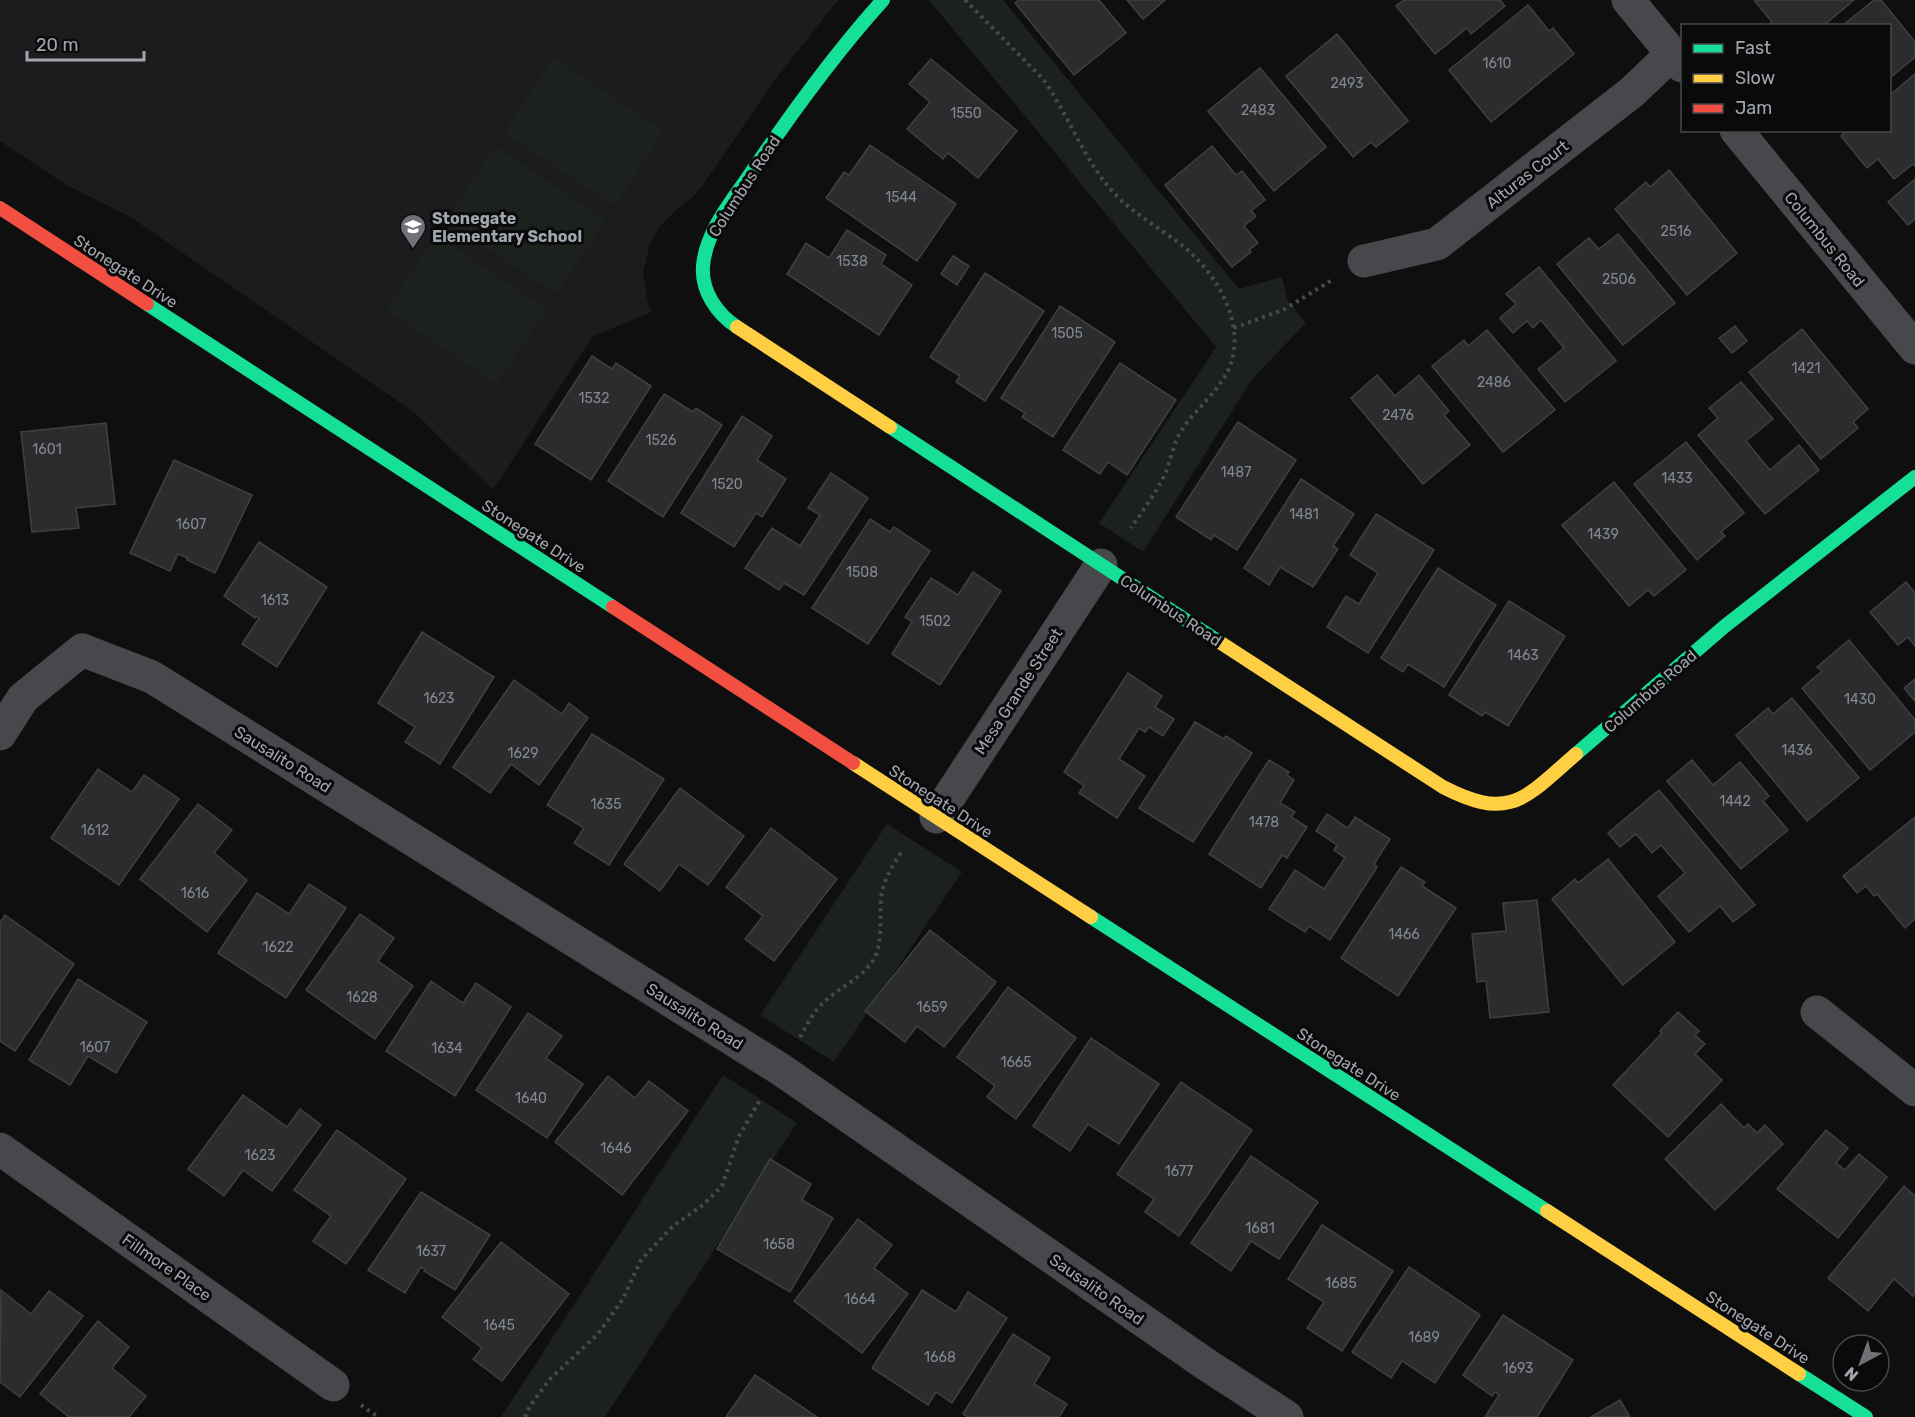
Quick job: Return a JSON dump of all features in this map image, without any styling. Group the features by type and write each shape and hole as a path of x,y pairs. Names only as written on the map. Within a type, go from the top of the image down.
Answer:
{"street":[{"name":"Columbus Road","path":"883,0 810,86 715,226 705,249 701,267 709,299 718,312 733,325 1101,565 1443,787 1473,803 1492,806 1512,803 1536,789 1725,626 1915,477"},
{"path":"1628,0 1677,60"},
{"name":"Alturas Court","path":"1364,261 1437,244 1632,92 1677,60"},
{"name":"Columbus Road","path":"1738,132 1915,348"},
{"name":"Stonegate Drive","path":"0,208 936,817 1866,1417"},
{"name":"Mesa Grande Street","path":"936,817 1101,565"},
{"name":"Sausalito Road","path":"0,734 23,698 82,650 152,677 780,1069 1207,1365 1287,1417"},
{"path":"1817,1012 1915,1090"},
{"name":"Fillmore Place","path":"0,1149 333,1385"}],"path":[{"path":"965,0 1043,79 1096,169 1121,201 1186,249 1199,262 1227,303 1234,328 1230,367 1179,434 1158,488 1131,528"},
{"path":"1234,328 1285,309 1364,261"},
{"path":"797,1043 821,1004 861,975 874,959 879,946 882,891 902,851"},
{"path":"525,1417 549,1380 597,1334 623,1299 642,1260 673,1226 703,1205 722,1186 739,1136 763,1094"}],"shaded area":[{"name":"Stonegate Elementary School","path":"0,0 838,0 775,80 703,185 660,226 650,243 643,272 647,300 652,312 593,336 493,490 415,413 129,216 65,184 0,141"},
{"path":"929,0 1003,0 1239,289 1282,277 1287,299 1306,323 1253,378 1143,552 1099,523 1216,347"},
{"path":"554,57 664,131 615,206 504,132"},
{"path":"496,146 606,220 556,294 446,221"},
{"path":"436,235 547,309 497,384 387,310"},
{"path":"887,824 962,872 834,1062 760,1015"},
{"path":"723,1075 797,1123 605,1417 501,1417"}],"building":[{"path":"1019,0 1099,0 1126,33 1074,75 1015,3"},
{"path":"1127,0 1165,0 1143,19"},
{"path":"1404,0 1500,0 1505,6 1471,34 1467,28 1435,54 1396,6"},
{"path":"1754,0 1854,0 1825,24 1770,24 1772,22"},
{"path":"1874,0 1881,0 1915,42 1915,57 1891,77 1891,24 1844,24"},
{"path":"1528,5 1549,31 1553,28 1574,54 1491,122 1449,70"},
{"path":"1337,34 1408,121 1376,147 1371,142 1353,157 1286,76"},
{"path":"931,59 1017,131 978,178 948,153 943,159 907,129 930,102 909,84"},
{"path":"1260,68 1326,147 1274,191 1208,111"},
{"path":"1915,74 1915,166 1913,164 1894,179 1878,159 1867,168 1841,136 1845,132 1891,132 1891,94"},
{"path":"870,145 956,204 917,261 826,198 844,172 849,175"},
{"path":"1212,146 1236,175 1242,171 1265,200 1251,211 1256,216 1244,226 1258,243 1249,250 1251,252 1232,267 1165,185"},
{"path":"1669,170 1737,253 1687,295 1615,209 1646,182 1650,187"},
{"path":"1915,179 1915,219 1908,225 1888,202"},
{"path":"847,230 886,255 881,264 912,285 879,335 787,274 806,243 829,258"},
{"path":"1618,234 1675,303 1623,345 1557,264 1589,238 1599,249"},
{"path":"953,256 969,266 957,285 941,274"},
{"path":"1539,267 1616,361 1565,402 1538,369 1564,348 1541,320 1533,328 1527,321 1513,333 1500,318 1516,304 1506,294"},
{"path":"985,273 1044,311 985,401 956,382 960,376 930,357"},
{"path":"1060,306 1115,342 1053,437 1022,417 1025,413 1001,398"},
{"path":"1735,326 1747,341 1732,353 1719,338"},
{"path":"1802,329 1868,409 1853,422 1858,428 1821,459 1749,372"},
{"path":"1487,330 1555,410 1503,452 1432,366 1464,340 1468,346"},
{"path":"592,356 612,369 616,363 651,386 591,480 535,444"},
{"path":"1120,363 1176,400 1127,475 1108,462 1100,474 1063,450"},
{"path":"1377,375 1395,396 1419,375 1449,411 1444,415 1470,445 1423,484 1351,398"},
{"path":"1741,382 1773,419 1746,441 1770,470 1799,445 1819,470 1765,514 1698,435 1718,418 1709,408"},
{"path":"664,394 693,412 696,408 722,425 663,517 608,481"},
{"path":"742,416 772,436 757,460 786,479 762,517 756,513 734,547 681,513"},
{"path":"1238,422 1296,460 1237,550 1214,535 1211,540 1176,517"},
{"path":"106,423 115,504 76,508 79,528 32,532 21,432"},
{"path":"1686,442 1744,513 1721,532 1725,536 1697,560 1634,484"},
{"path":"174,460 252,495 215,573 178,554 170,571 130,553"},
{"path":"831,473 868,498 804,595 784,583 779,590 745,568 772,528 800,546 820,515 808,508"},
{"path":"1301,479 1354,514 1333,546 1338,549 1313,587 1280,567 1269,585 1244,568"},
{"path":"1614,482 1686,570 1654,596 1648,590 1629,606 1562,525"},
{"path":"1376,514 1434,550 1368,653 1327,627 1346,596 1359,604 1378,573 1350,555"},
{"path":"870,519 890,532 894,527 930,551 868,644 812,608"},
{"path":"259,542 327,587 277,667 242,644 259,618 256,616 255,618 224,596"},
{"path":"1438,568 1496,605 1444,687 1408,664 1403,672 1381,658"},
{"path":"973,572 1001,591 940,685 892,654 912,622 905,617 931,578 958,595"},
{"path":"1906,582 1915,593 1915,646 1908,637 1898,645 1870,612"},
{"path":"1509,601 1565,636 1508,726 1485,712 1482,716 1449,695"},
{"path":"422,632 494,677 440,764 405,742 415,727 378,703"},
{"path":"1849,640 1915,720 1915,732 1870,770 1802,688 1822,671 1817,667"},
{"path":"1128,673 1162,696 1155,707 1174,719 1163,736 1149,727 1145,732 1139,728 1119,759 1145,776 1117,818 1079,793 1084,786 1064,772"},
{"path":"1915,679 1915,701 1904,688"},
{"path":"514,680 562,714 569,703 588,718 539,785 511,764 490,793 453,767"},
{"path":"1792,698 1859,778 1807,821 1736,735 1768,708 1773,714"},
{"path":"1195,722 1224,739 1226,736 1252,753 1193,842 1139,808"},
{"path":"592,734 664,779 609,865 574,843 584,828 547,805"},
{"path":"1269,760 1289,772 1287,775 1294,780 1280,803 1295,812 1291,817 1307,827 1287,858 1282,855 1261,888 1209,854"},
{"path":"1692,760 1713,785 1740,762 1769,796 1763,801 1788,830 1741,869 1667,781"},
{"path":"98,769 132,792 144,775 179,799 119,885 51,838"},
{"path":"680,788 744,836 708,885 679,864 660,891 624,864"},
{"path":"1659,790 1755,905 1733,922 1720,906 1689,932 1658,896 1685,873 1661,845 1652,853 1636,834 1620,847 1608,833"},
{"path":"198,804 232,830 214,853 247,880 207,932 140,879"},
{"path":"1327,814 1348,828 1355,817 1390,839 1374,864 1377,867 1330,940 1309,926 1305,932 1269,909 1295,870 1324,889 1345,858 1334,850 1337,845 1316,831"},
{"path":"1915,817 1915,919 1905,928 1877,894 1874,896 1866,886 1857,893 1843,876"},
{"path":"771,828 837,879 774,961 745,939 763,916 726,887"},
{"path":"1608,859 1675,942 1623,985 1552,899 1575,879 1578,883"},
{"path":"1401,867 1425,882 1422,886 1456,908 1398,996 1341,958"},
{"path":"309,884 346,908 286,998 218,953 257,893 289,914"},
{"path":"1537,900 1549,1012 1490,1018 1486,981 1477,982 1472,934 1506,931 1503,903"},
{"path":"360,914 394,938 378,961 413,986 375,1039 306,990"},
{"path":"5,915 74,964 15,1051 0,1041 0,923"},
{"path":"930,930 996,982 944,1047 917,1026 905,1042 865,1011"},
{"path":"78,979 147,1022 116,1073 88,1056 70,1085 29,1060"},
{"path":"431,981 463,1003 476,983 511,1007 455,1096 386,1051"},
{"path":"1008,987 1076,1038 1016,1119 987,1097 995,1086 957,1057"},
{"path":"1678,1012 1699,1031 1695,1035 1705,1044 1695,1054 1722,1080 1668,1137 1613,1085 1662,1033 1660,1031"},
{"path":"528,1013 562,1036 546,1058 583,1084 547,1138 476,1090"},
{"path":"1091,1038 1159,1084 1119,1144 1088,1124 1070,1151 1033,1126"},
{"path":"608,1076 635,1098 649,1081 688,1111 622,1195 555,1142"},
{"path":"1181,1082 1252,1130 1179,1236 1145,1212 1154,1199 1117,1174"},
{"path":"243,1095 287,1127 300,1109 321,1125 272,1191 243,1170 224,1196 188,1169"},
{"path":"1721,1104 1744,1128 1748,1124 1757,1133 1765,1125 1783,1144 1715,1210 1665,1159"},
{"path":"337,1130 406,1179 346,1264 313,1241 331,1216 294,1190"},
{"path":"1826,1130 1848,1148 1836,1163 1845,1170 1859,1154 1887,1177 1838,1238 1777,1189"},
{"path":"1251,1156 1318,1202 1279,1259 1251,1241 1231,1271 1191,1243"},
{"path":"770,1159 811,1184 802,1200 833,1218 790,1292 717,1249"},
{"path":"1904,1186 1915,1196 1915,1293 1913,1296 1894,1279 1868,1311 1828,1278"},
{"path":"421,1192 490,1235 455,1290 421,1267 405,1293 368,1270"},
{"path":"858,1219 892,1245 874,1268 908,1294 862,1353 794,1301"},
{"path":"1322,1225 1393,1271 1342,1351 1307,1328 1324,1302 1288,1279"},
{"path":"501,1242 569,1294 502,1381 473,1359 482,1348 442,1317"},
{"path":"1409,1267 1480,1315 1435,1383 1402,1361 1391,1378 1352,1352"},
{"path":"1,1290 31,1314 49,1291 83,1316 20,1397 0,1382"},
{"path":"922,1290 956,1312 968,1292 1007,1318 952,1403 936,1392 928,1405 872,1368"},
{"path":"1503,1315 1573,1360 1537,1417 1485,1417 1499,1395 1495,1392 1492,1396 1463,1375"},
{"path":"98,1321 129,1347 112,1368 146,1396 129,1417 69,1417 40,1394"},
{"path":"1013,1334 1050,1358 1034,1384 1067,1404 1059,1417 968,1417 963,1414"},
{"path":"755,1375 817,1417 726,1417"},
{"path":"1620,1400 1630,1417 1591,1417"}],"traffic: fast":[{"path":"737,327 717,309 705,284 703,266 709,240 729,204 799,104 883,0"},
{"path":"147,304 613,607"},
{"path":"890,427 1221,643"},
{"path":"1576,754 1725,626 1915,477"},
{"path":"1091,917 1547,1211"},
{"path":"1799,1374 1866,1417"}],"traffic: slow":[{"path":"737,327 890,427"},
{"path":"1221,643 1443,787 1485,803 1502,804 1516,800 1543,783 1576,754"},
{"path":"853,763 1091,917"},
{"path":"1547,1211 1799,1374"}],"traffic: jam":[{"path":"0,208 147,304"},
{"path":"613,607 853,763"}],"place":[{"name":"Stonegate Elementary School","path":"413,250"}]}
